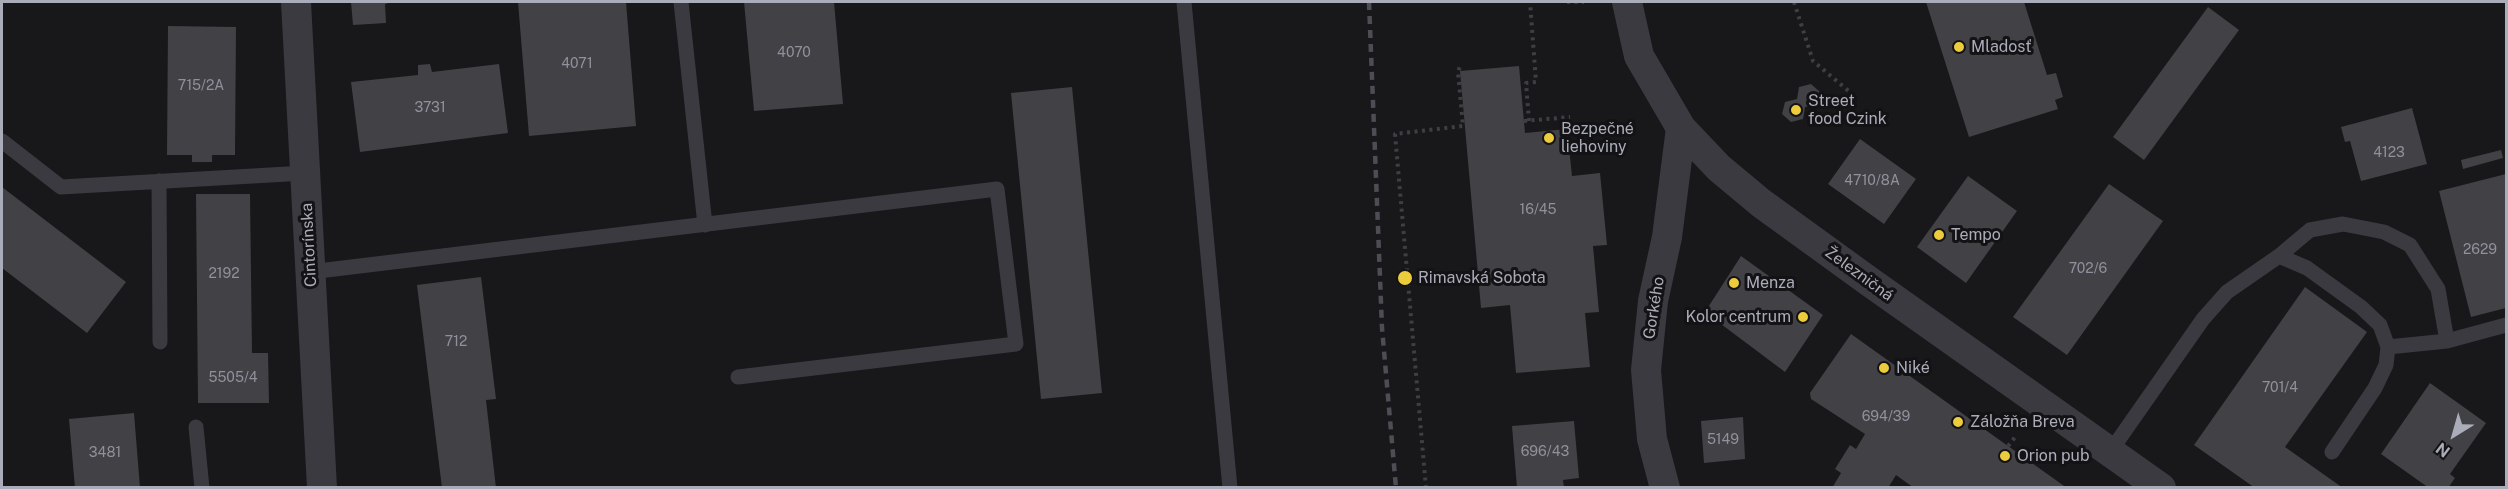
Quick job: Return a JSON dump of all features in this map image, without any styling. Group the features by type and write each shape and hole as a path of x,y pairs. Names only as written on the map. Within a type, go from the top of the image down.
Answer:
{"street":[{"name":"Cintorínska","path":"296,2 322,488"},
{"name":"Železničná","path":"1627,2 1639,56 1681,128 1719,168 1761,203 2161,488"},
{"name":"Gorkého","path":"1665,488 1652,439 1646,370 1653,301 1667,237 1681,128"}],"lane":[{"path":"681,2 705,225"},
{"path":"1184,2 1230,488"},
{"path":"2,141 61,187 305,173"},
{"path":"159,181 160,342"},
{"path":"310,272 997,189 1016,344 738,377"},
{"path":"2110,452 2203,319 2228,292 2279,256 2310,230 2343,224 2384,232 2410,245 2438,289 2447,341"},
{"path":"2279,256 2307,268 2361,307 2380,325 2388,347 2386,365 2375,388 2332,452"},
{"path":"2388,347 2447,341 2506,325"},
{"path":"196,427 202,488"}],"path":[{"path":"1530,2 1536,82 1526,83 1526,121 1570,117"},
{"path":"1567,2 1584,2"},
{"path":"1794,2 1813,61 1851,93"},
{"path":"1426,488 1395,134 1464,126 1458,72 1460,66"},
{"path":"2008,446 2016,436"}],"building":[{"path":"351,2 392,2 385,4 386,23 353,25"},
{"path":"518,2 626,2 636,126 529,136"},
{"path":"744,2 834,2 843,104 754,111"},
{"path":"1926,2 2024,2 2047,75 2056,73 2063,97 2055,100 2058,109 1969,137"},
{"path":"2208,7 2239,30 2144,160 2113,137"},
{"path":"168,26 236,27 235,155 212,155 212,162 192,162 192,155 167,155"},
{"path":"430,64 432,72 499,64 508,133 360,152 351,82 418,75 418,65"},
{"path":"1519,66 1525,133 1567,129 1572,176 1600,173 1607,245 1593,246 1599,312 1585,313 1590,367 1516,373 1510,305 1481,308 1460,71"},
{"path":"1811,84 1820,92 1817,104 1805,107 1803,119 1791,122 1782,114 1785,102 1797,99 1799,87"},
{"path":"1072,87 1102,393 1041,399 1011,93"},
{"path":"2412,108 2427,164 2361,181 2350,141 2345,142 2341,127"},
{"path":"1860,139 1916,179 1884,224 1828,184"},
{"path":"2501,150 2503,158 2463,169 2461,160"},
{"path":"2506,174 2506,308 2471,317 2439,191"},
{"path":"1968,176 2017,211 1966,283 1917,247"},
{"path":"2109,184 2163,221 2067,355 2013,317"},
{"path":"2,187 126,282 87,333 2,268"},
{"path":"196,194 250,194 252,353 268,353 269,403 198,403"},
{"path":"1741,256 1823,315 1785,372 1705,312"},
{"path":"481,277 496,399 486,400 496,488 442,488 417,285"},
{"path":"2305,287 2367,332 2285,447 2343,488 2255,488 2194,445"},
{"path":"1851,334 2067,488 1914,488 1896,475 1888,488 1832,488 1841,473 1835,469 1850,445 1856,449 1865,434 1811,399 1810,393"},
{"path":"2430,383 2486,423 2450,474 2455,478 2448,488 2429,488 2381,454"},
{"path":"134,413 140,488 75,488 69,419"},
{"path":"1743,417 1745,459 1704,463 1701,421"},
{"path":"1574,421 1579,478 1563,480 1564,488 1517,488 1512,426"}],"railway":[{"path":"1369,2 1382,328 1396,488"}],"place":[{"name":"Mladosť","path":"1959,47"},
{"name":"Street food Czink","path":"1796,110"},
{"name":"Bezpečné liehoviny","path":"1549,138"},
{"name":"Tempo","path":"1939,235"},
{"name":"Rimavská Sobota","path":"1405,278"},
{"name":"Menza","path":"1734,283"},
{"name":"Kolor centrum","path":"1803,317"},
{"name":"Niké","path":"1884,368"},
{"name":"Záložňa Breva","path":"1958,422"},
{"name":"Orion pub","path":"2005,456"}]}
